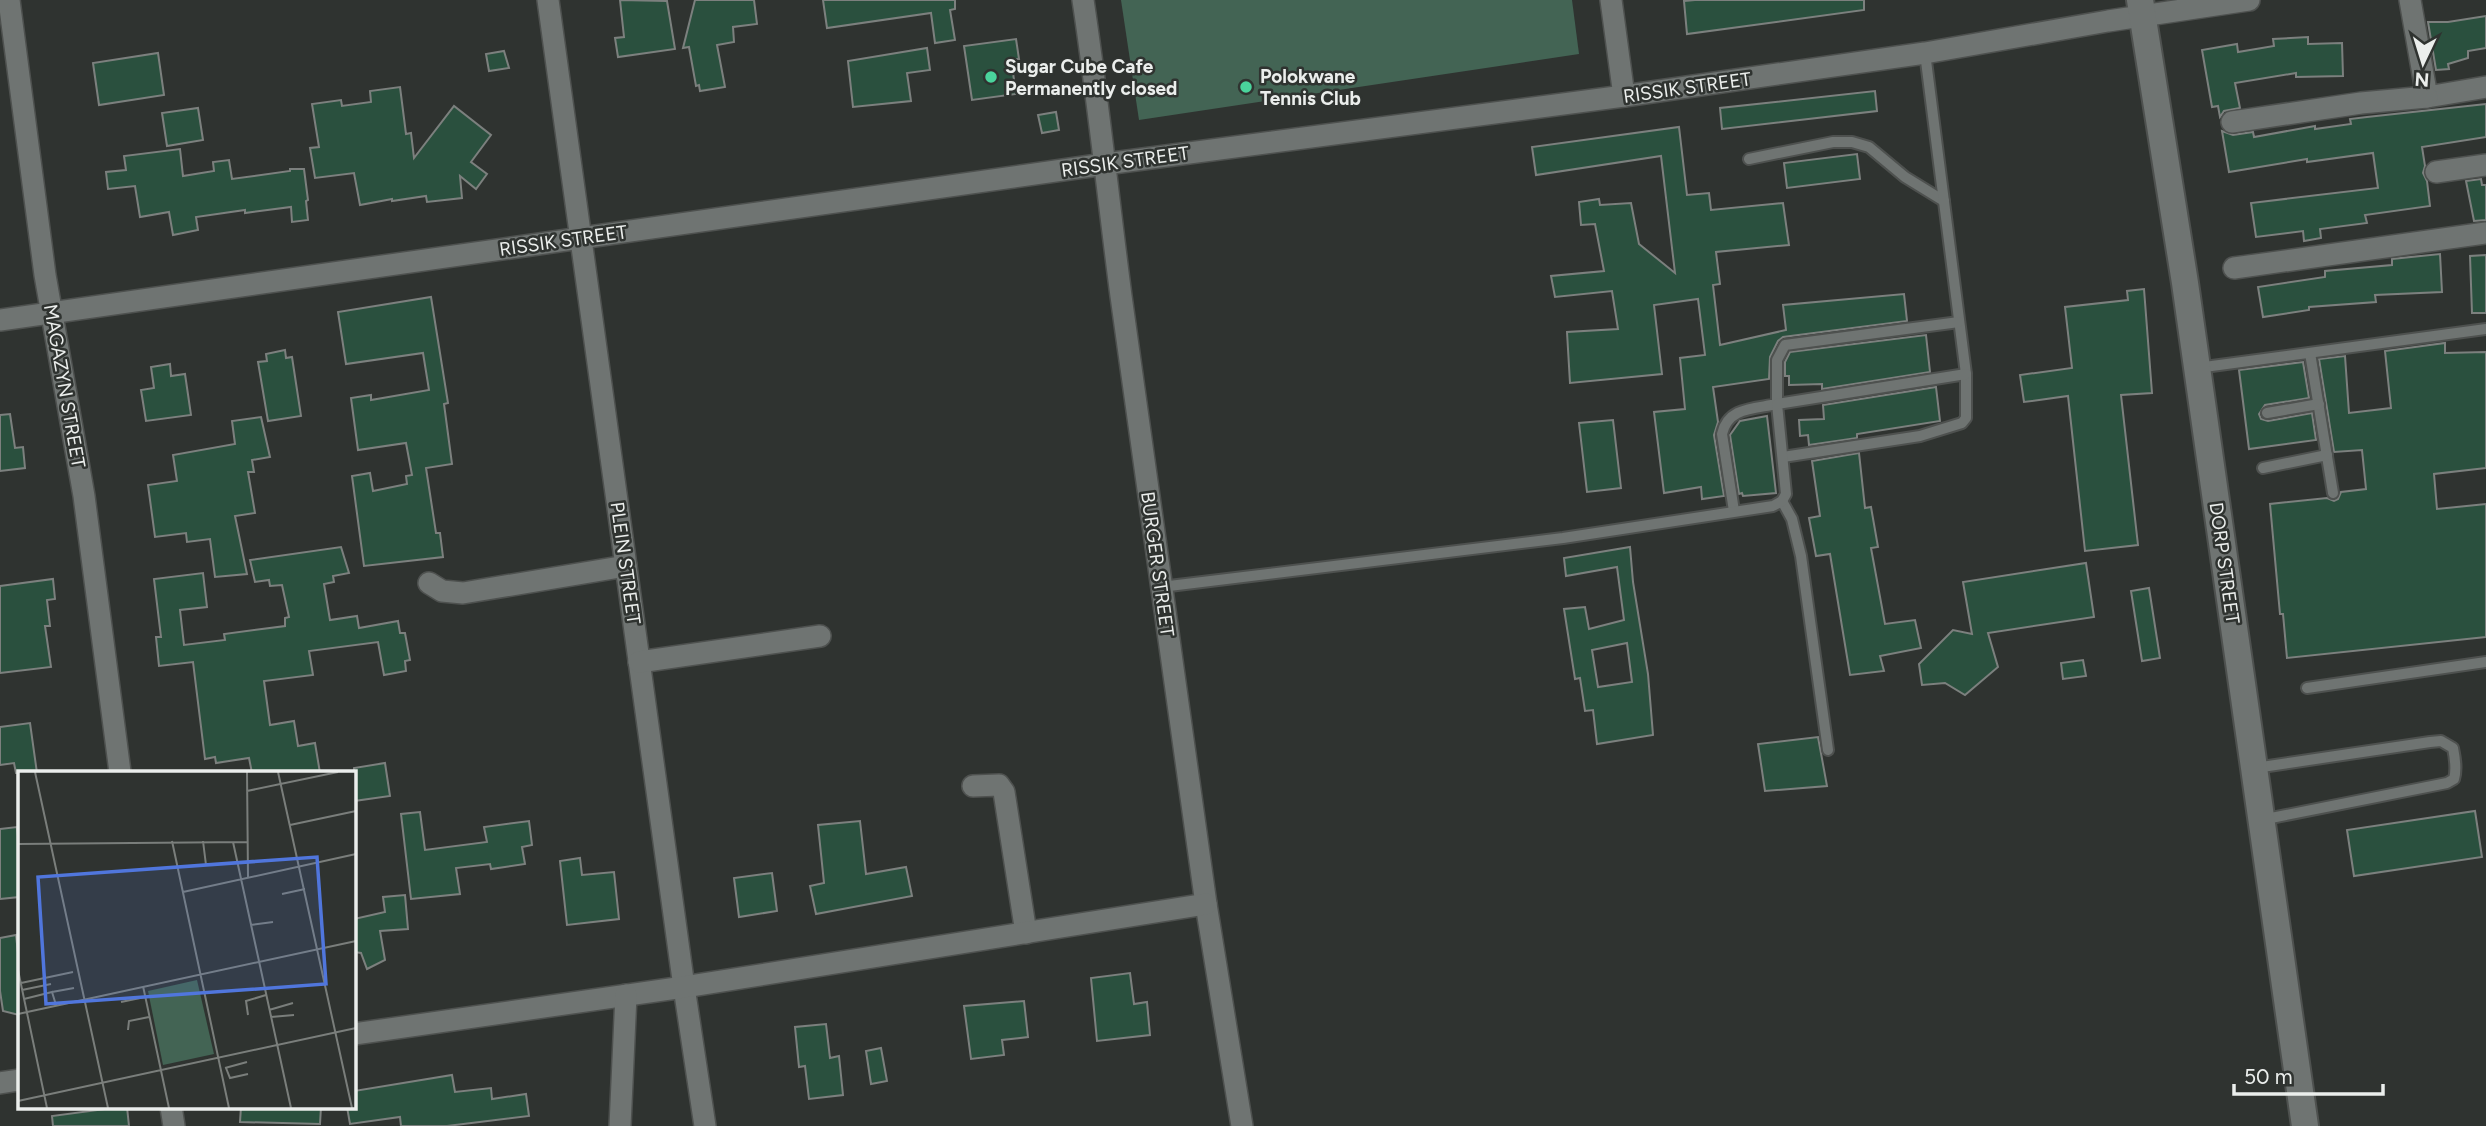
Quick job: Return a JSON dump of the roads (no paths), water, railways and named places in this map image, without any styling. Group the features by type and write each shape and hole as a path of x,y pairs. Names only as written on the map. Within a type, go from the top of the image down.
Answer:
{"street":[{"name":"MAGAZYN STREET","path":"9,0 45,275 83,496 120,771"},
{"name":"PLEIN STREET","path":"548,0 705,1126"},
{"name":"BURGER STREET","path":"1083,0 1161,587 1206,904 1242,1126"},
{"path":"1611,0 1624,96"},
{"name":"RISSIK STREET","path":"0,320 1105,164 1624,96 1925,53 2141,8 2249,0"},
{"path":"2410,0 2427,97"},
{"name":"DORP STREET","path":"2141,8 2197,368 2305,1126"},
{"path":"2231,122 2486,88"},
{"path":"2436,172 2486,165"},
{"path":"2234,268 2486,233"},
{"path":"429,583 442,591 452,593 484,591 626,566"},
{"path":"639,662 820,636"},
{"path":"974,786 999,785 1004,792 1026,933"},
{"path":"355,1034 684,987 1206,904"},
{"path":"620,1126 626,995"},
{"path":"0,1083 18,1080"},
{"path":"171,1108 174,1126"}],"lane":[{"path":"1783,457 1920,436 1962,423 1966,418 1966,374 1925,53"},
{"path":"1749,159 1833,142 1852,142 1869,147 1905,177 1944,201"},
{"path":"1161,587 1563,538 1773,506 1782,501 1786,494 1777,404 1777,360 1785,345 1959,322"},
{"path":"2197,368 2486,329"},
{"path":"2310,353 2333,493"},
{"path":"1734,511 1722,434 1724,423 1729,416 1777,404 1966,374"},
{"path":"2267,413 2319,404"},
{"path":"2263,468 2327,455"},
{"path":"1782,501 1792,519 1801,556 1828,750"},
{"path":"2307,688 2486,662"},
{"path":"2254,768 2430,742 2447,744 2453,748 2454,755 2454,779 2447,783 2261,820"}],"place":[{"name":"Sugar Cube Cafe Permanently closed","path":"991,77"},
{"name":"Polokwane Tennis Club","path":"1246,87"}]}
